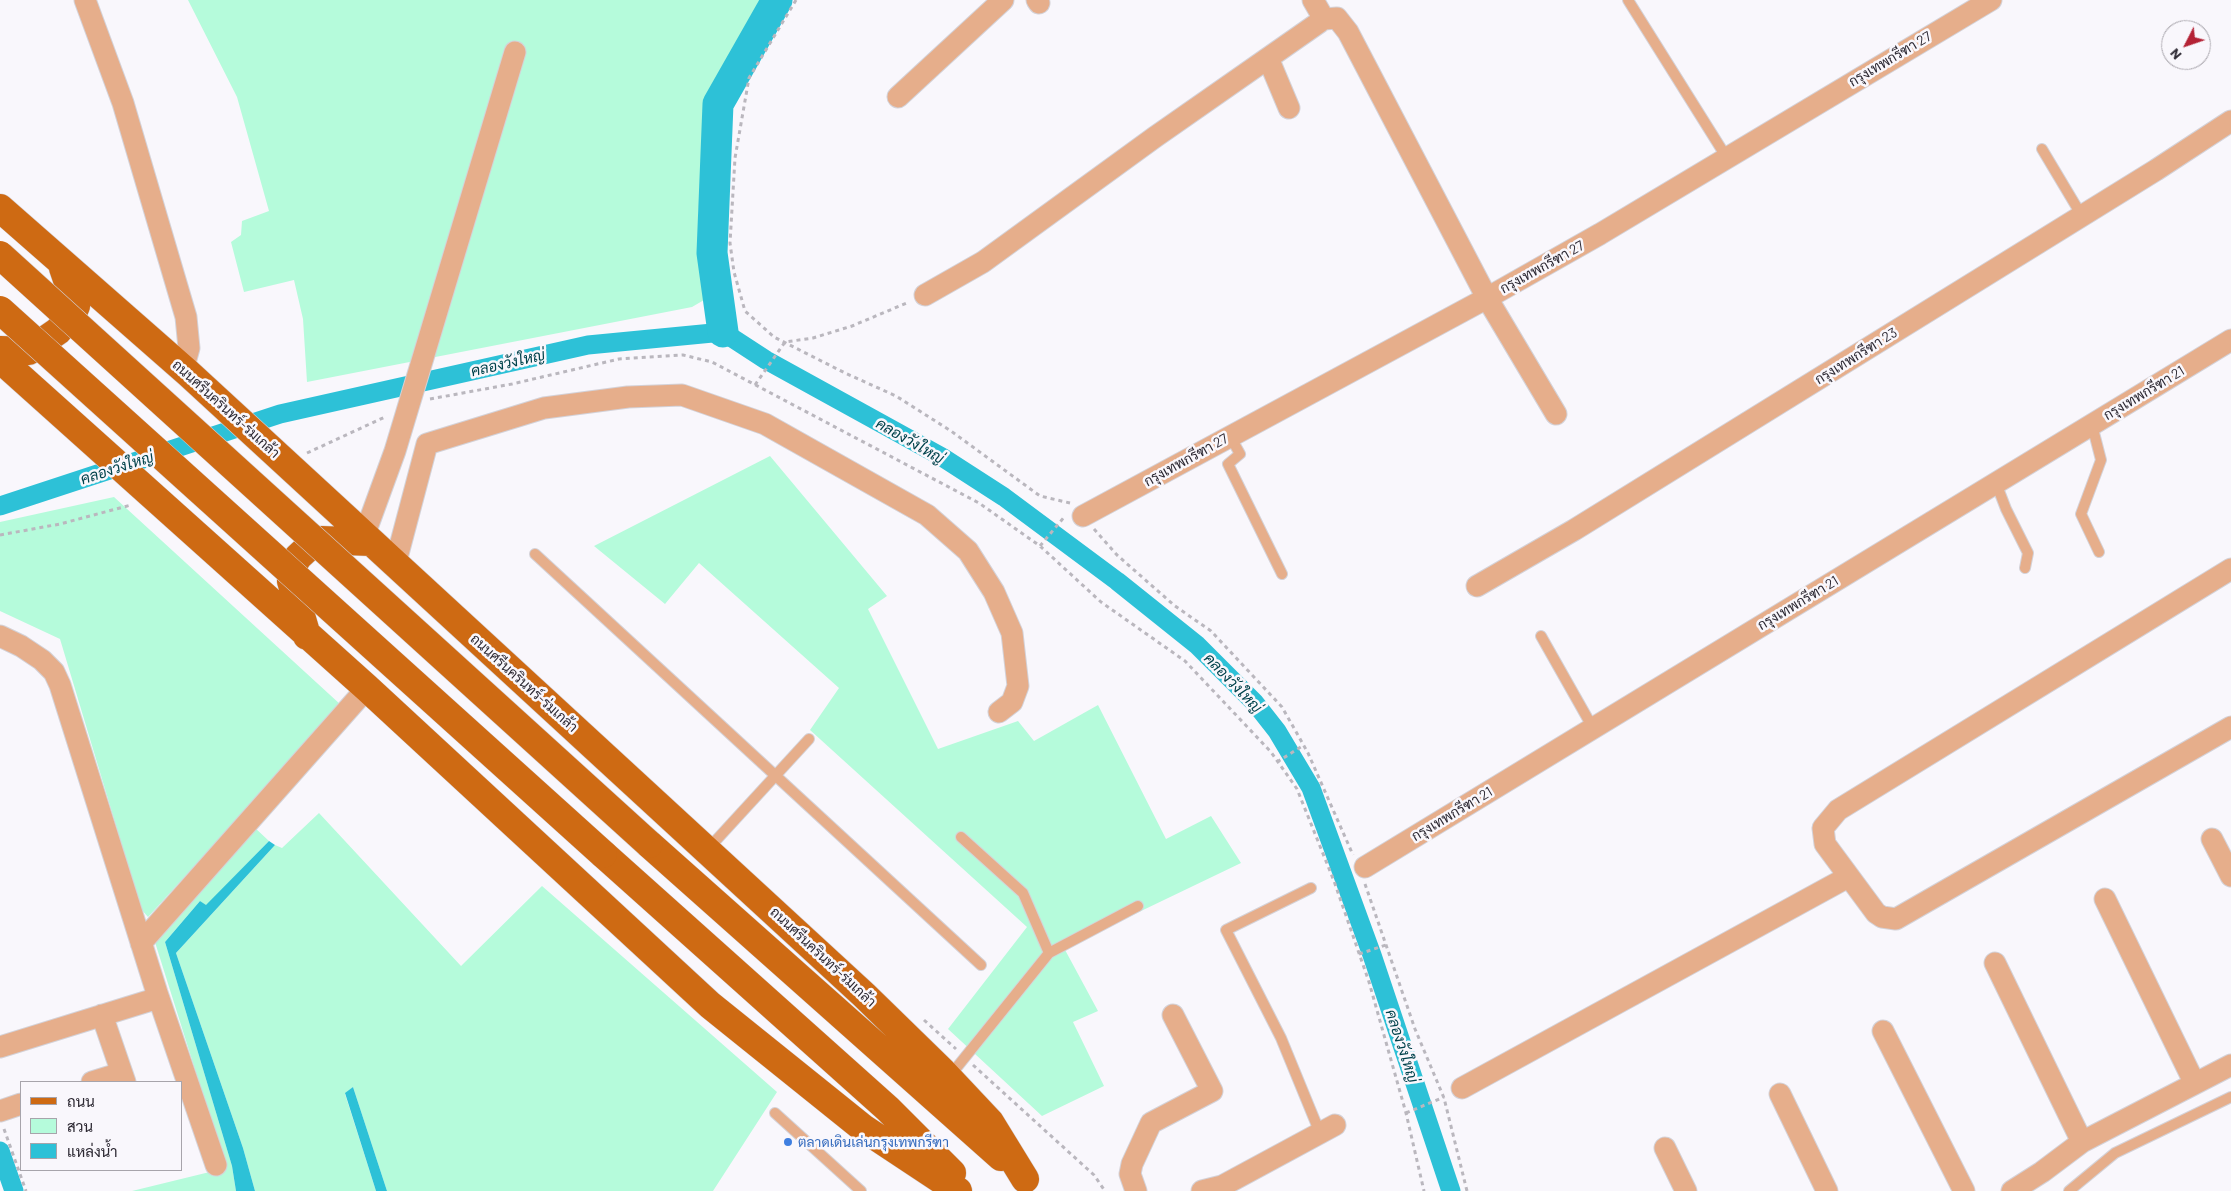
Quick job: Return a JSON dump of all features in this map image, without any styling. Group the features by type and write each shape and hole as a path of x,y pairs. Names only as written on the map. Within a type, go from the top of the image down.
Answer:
{"main road":[{"name":"ถนนศรีนครินทร์-ร่มเกล้า","path":"0,208 185,371 304,466 368,539 395,565 864,995 949,1078 990,1122 1032,1185"},
{"name":"ถนนศรีนครินทร์-ร่มเกล้า","path":"0,255 649,844 1032,1185"},
{"path":"0,350 29,351 58,331 73,313 76,306 62,264"},
{"path":"0,310 888,1109 971,1191"},
{"path":"0,359 367,688 710,1005 864,1128 958,1191"},
{"path":"307,636 291,581 292,567 298,557 312,544 321,540 368,539"}],"street":[{"path":"85,0 123,103 186,317 189,348 185,371"},
{"path":"898,97 1003,0"},
{"path":"1313,0 1324,19"},
{"name":"กรุงเทพกรีฑา 27","path":"1079,510 1230,436 1487,298 1600,234 1727,158 1963,6 1991,0"},
{"path":"925,295 984,262 1155,137 1324,19 1337,18 1348,32 1487,298 1556,414"},
{"path":"368,539 514,52"},
{"path":"1268,58 1289,108"},
{"name":"กรุงเทพกรีฑา 23","path":"1477,586 1574,530 2082,216 2231,121"},
{"name":"กรุงเทพกรีฑา 21","path":"1361,869 2231,340"},
{"path":"395,565 427,444 544,408 628,397 682,396 765,424 927,515 968,551 994,592 1012,633 1018,686 1012,702 1000,712"},
{"path":"2231,569 1838,810 1822,828 1825,844 1848,878 1882,917 1896,919 2231,728"},
{"path":"0,636 21,646 42,660 54,672 60,685 158,998 216,1165"},
{"path":"141,943 367,688"},
{"path":"2212,839 2231,876"},
{"path":"1451,1094 1848,878"},
{"path":"2105,899 2194,1082"},
{"path":"1994,963 2082,1142"},
{"path":"0,1047 158,998"},
{"path":"100,1081 123,1078 102,1015"},
{"path":"1136,1191 1130,1174 1132,1164 1151,1123 1212,1091 1173,1015"},
{"path":"1883,1031 1964,1191"},
{"path":"2012,1191 2042,1172 2082,1142 2194,1082 2231,1065"},
{"path":"1780,1094 1827,1191"},
{"path":"2,1120 20,1105"},
{"path":"1202,1191 1222,1186 1328,1129"},
{"path":"1665,1148 1686,1191"}],"lane":[{"path":"1628,0 1727,158"},
{"path":"2042,148 2082,216"},
{"path":"2092,425 2101,460 2081,514 2099,552"},
{"path":"1230,436 1240,454 1228,464 1282,574"},
{"path":"1996,483 2006,509 2028,553 2026,568"},
{"path":"534,554 981,965"},
{"path":"1541,636 1593,728"},
{"path":"707,850 809,739"},
{"path":"961,838 1023,893 1049,953"},
{"path":"1311,888 1226,930 1328,1129"},
{"path":"949,1078 1049,953 1138,906"},
{"path":"2070,1191 2115,1153 2231,1097"},
{"path":"775,1113 861,1191"}],"path":[{"path":"796,0 749,78 735,158 730,243 734,272 745,311 774,337 896,396 952,431 1040,496 1079,510 1117,555 1175,606 1210,631 1282,707 1304,745 1361,869 1415,1029 1451,1094 1467,1191"},
{"path":"755,385 785,342 813,338 852,326 925,295"},
{"path":"422,400 512,384 619,359 683,355 712,362 980,503 1040,546 1101,602 1185,661 1271,752 1297,789 1334,881 1359,954 1406,1113 1424,1191"},
{"path":"304,466 386,417"},
{"path":"0,535 60,524 134,504"},
{"path":"1040,546 1079,510"},
{"path":"1277,762 1304,745"},
{"path":"1359,954 1386,944"},
{"path":"1406,1113 1451,1094"},
{"path":"2,1120 26,1191"},
{"path":"1094,1175 1105,1191"}],"green space":[{"path":"188,0 762,0 726,65 706,109 698,220 704,300 692,307 307,382 303,319 294,280 244,292 231,242 241,235 242,221 269,211 237,97"},
{"path":"770,456 887,596 868,609 938,749 1018,721 1034,741 1098,705 1166,839 1211,816 1241,863 1064,948 1098,1011 1073,1022 1104,1086 1042,1116 948,1029 1027,927 810,730 839,688 699,563 665,604 594,546"},
{"path":"114,497 341,705 148,917 141,909 60,639 0,611 0,522"},
{"path":"319,813 461,966 542,886 777,1092 713,1191 387,1191 353,1087 345,1094 376,1191 255,1191 243,1148 176,953 275,845 282,848"},
{"path":"254,827 269,841 206,906 200,901 165,942 232,1166 236,1191 132,1191 226,1168 154,939"}],"water":[{"path":"269,841 275,845 176,953 243,1148 255,1191 236,1191 232,1166 165,942 200,901 206,905"},
{"path":"353,1087 387,1191 376,1191 345,1093"}],"waterway":[{"path":"723,332 712,253 718,104 777,0"},
{"name":"คลองวังใหญ่","path":"0,506 280,414 588,345 723,332 766,360 942,457 1004,497 1117,581 1197,645 1255,703 1277,731 1311,788 1372,955 1451,1191"},
{"path":"0,1151 14,1191"}],"place":[{"name":"ตลาดเดินเล่นกรุงเทพกรีฑา","path":"788,1142"}]}
